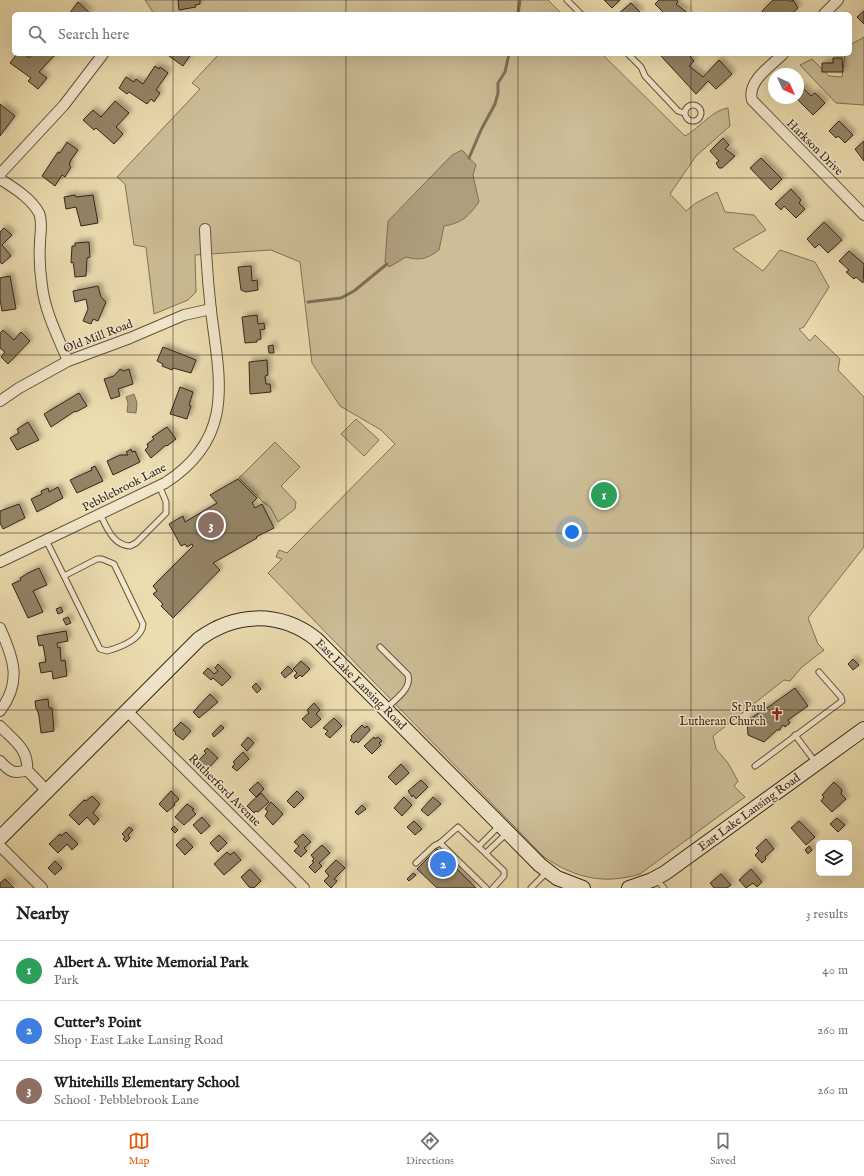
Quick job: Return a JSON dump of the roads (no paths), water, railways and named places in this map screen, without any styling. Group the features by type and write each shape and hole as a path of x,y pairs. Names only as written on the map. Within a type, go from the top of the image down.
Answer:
{"main road":[{"name":"East Lake Lansing Road","path":"0,838 191,646 207,633 230,622 254,618 281,621 308,633 324,646 547,872 571,885 584,888"},
{"name":"East Lake Lansing Road","path":"629,888 660,883 816,763 864,729"}],"street":[{"path":"826,12 838,0"},
{"path":"0,174 64,106 103,56"},
{"name":"Harkson Drive","path":"781,56 756,80 750,95 758,108 864,215"},
{"path":"0,179 21,193 33,205 39,214 42,224 40,266 42,287 48,311 68,361"},
{"name":"Pebblebrook Lane","path":"0,562 159,485 179,473 205,446 212,431 217,411 220,387 211,309 205,229"},
{"name":"Old Mill Road","path":"0,401 19,388 68,361 130,338 184,315 211,309"},
{"path":"0,628 14,664 12,686 0,711"},
{"name":"Rutherford Avenue","path":"127,711 304,888"},
{"path":"0,726 27,756 27,770 47,791"},
{"path":"0,761 13,773 27,770"},
{"path":"0,846 42,888"}],"lane":[{"path":"567,0 579,12"},
{"path":"630,56 641,68 645,76 678,111 684,113"},
{"path":"100,514 114,540 119,544 130,546 136,543 166,513 166,502 159,485"},
{"path":"46,540 64,576 100,648 104,650 111,650 139,635 143,630 141,617 114,564 102,559 97,560 64,576"},
{"path":"380,647 408,675 409,680 406,689 386,709"},
{"path":"755,766 795,735 839,705 842,701 841,697 819,672"},
{"path":"795,735 816,763"},
{"path":"416,863 458,827 486,853 505,874 493,888"},
{"path":"479,846 504,829"},
{"path":"486,853 504,829"},
{"path":"440,843 486,888"},
{"path":"531,888 547,872"}],"waterway":[{"path":"518,12 520,0"},
{"path":"469,158 481,130 495,104 498,93 498,83 505,72 509,56"},
{"path":"308,302 341,298 354,291 387,264"}],"place":[{"name":"Albert A. White Memorial Park","path":"604,495"},
{"name":"Whitehills Elementary School","path":"211,525"},
{"name":"St Paul Lutheran Church","path":"777,714"},
{"name":"Cutter's Point","path":"443,864"}]}
